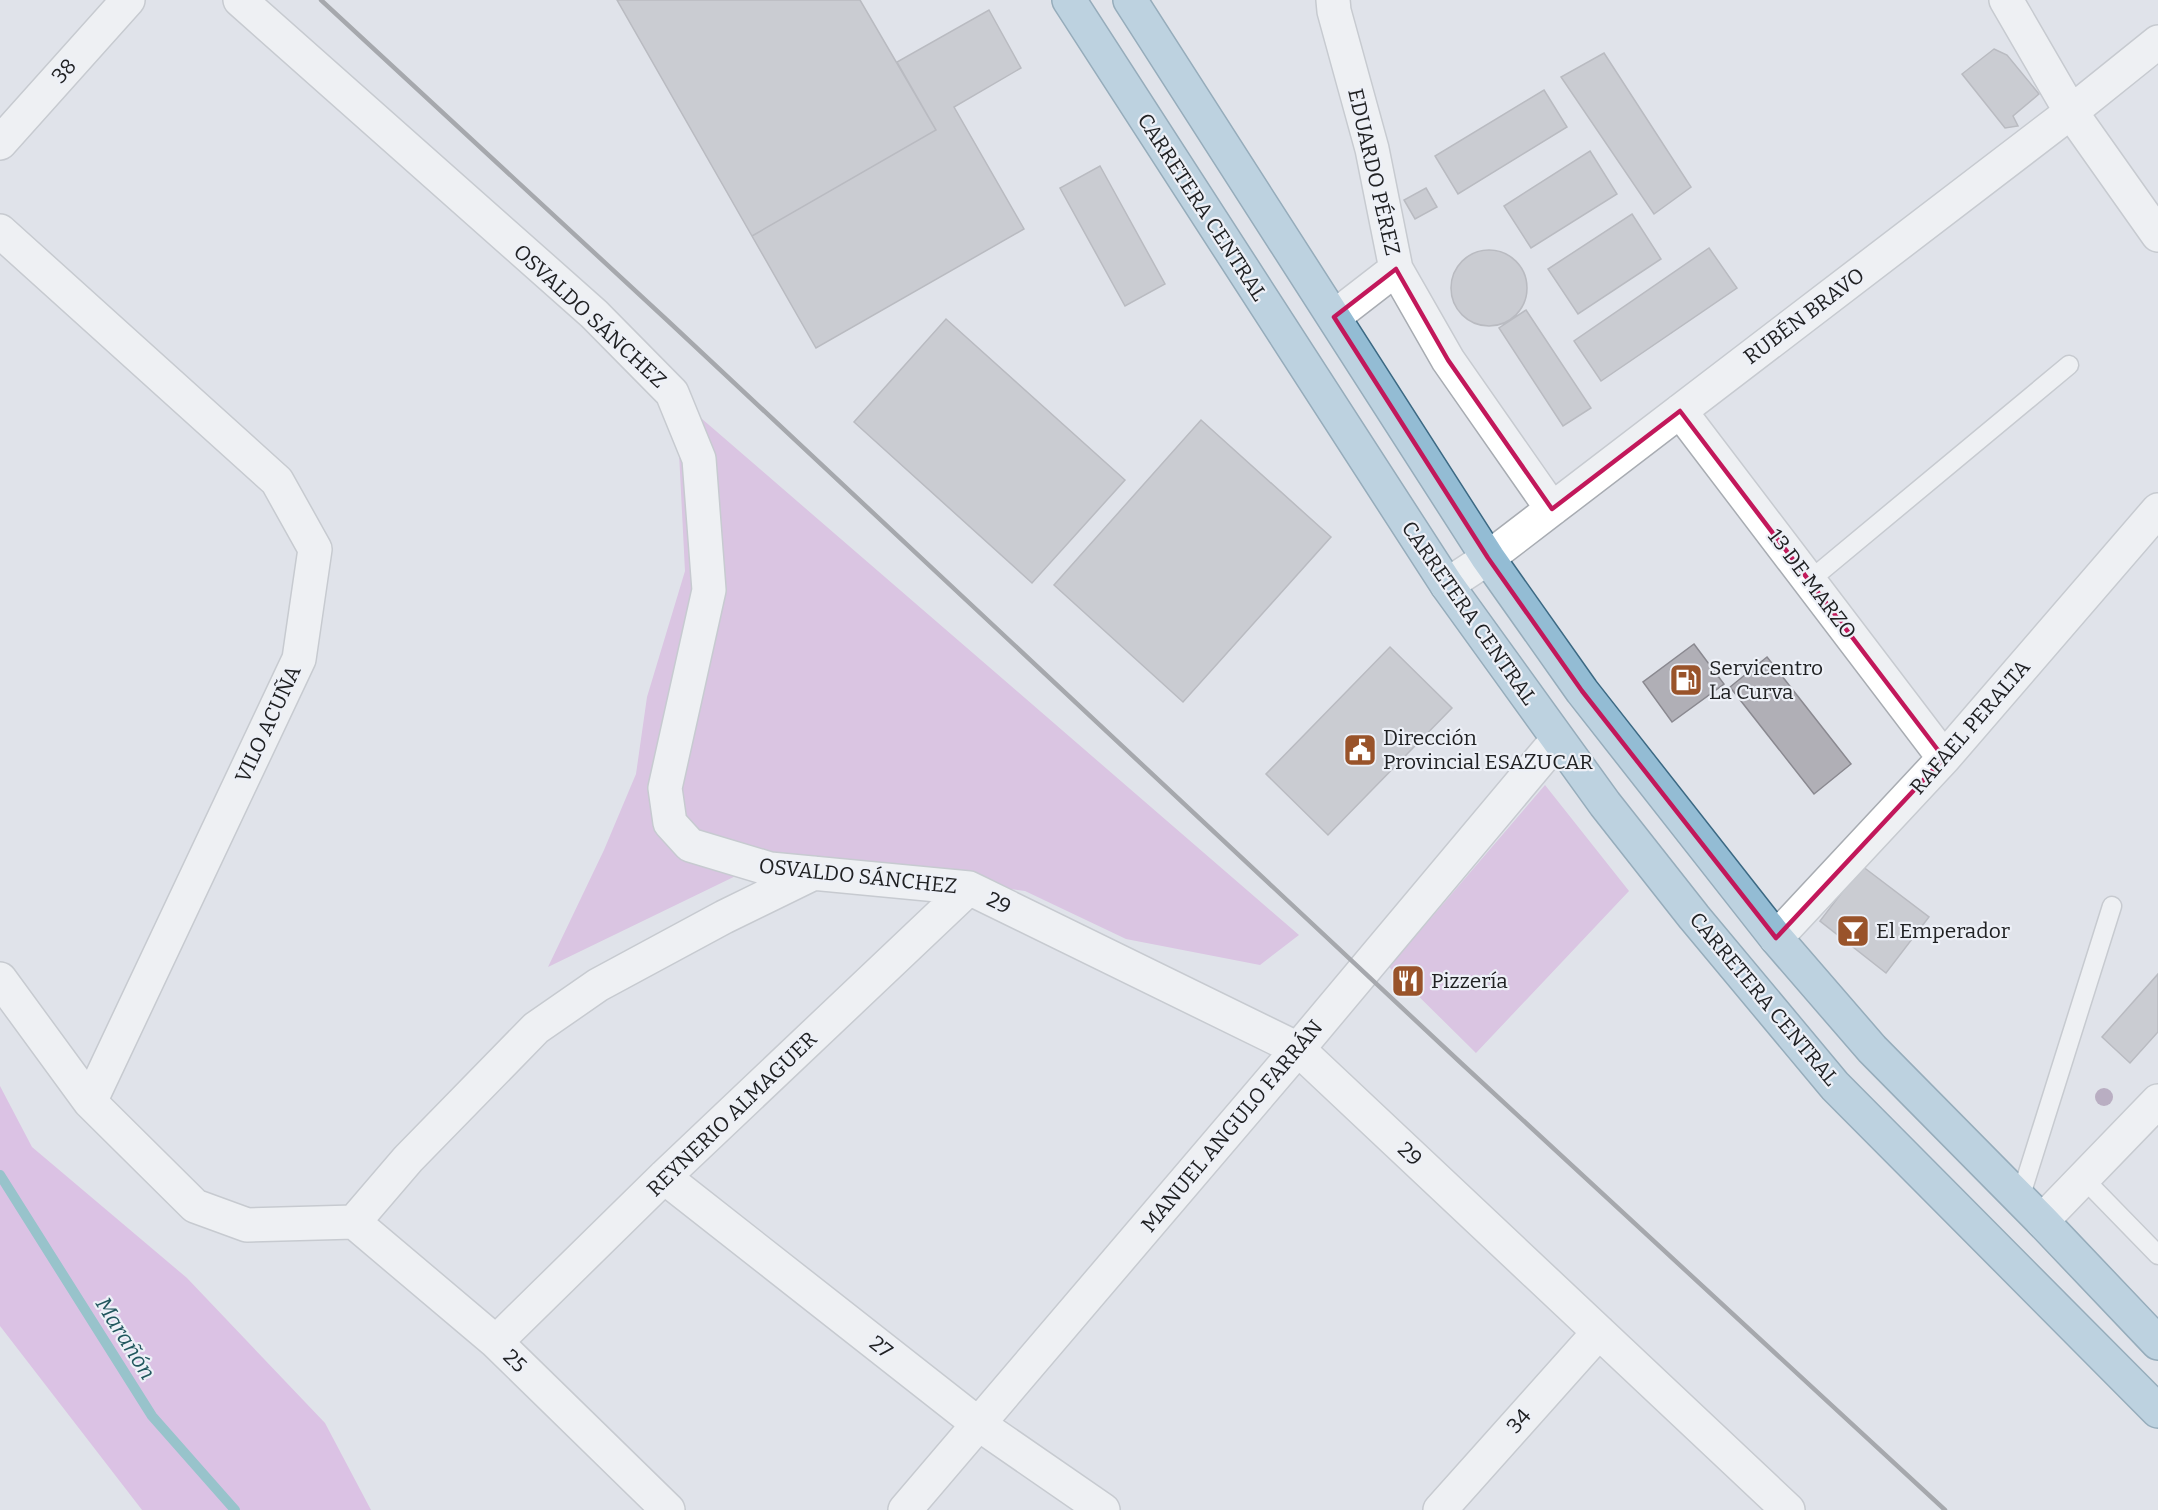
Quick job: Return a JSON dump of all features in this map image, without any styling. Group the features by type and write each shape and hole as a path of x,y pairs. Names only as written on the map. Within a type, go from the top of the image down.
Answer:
{"main road":[{"name":"CARRETERA CENTRAL","path":"1069,0 1447,585 1557,740 1694,916 1835,1086 2158,1411"},
{"path":"1130,0 1488,558 1582,692 1776,938 1872,1049 2031,1209 2158,1343"}],"street":[{"name":"38","path":"0,143 128,0"},
{"name":"OSVALDO SÁNCHEZ","path":"240,0 594,314 672,393 699,459 709,590 665,788 670,823 690,845 770,869 969,888"},
{"name":"EDUARDO PÉREZ","path":"1333,0 1372,150 1396,269 1334,317"},
{"path":"2006,0 2071,112 2158,235"},
{"name":"RUBÉN BRAVO","path":"1447,585 1488,558 2071,112 2158,42"},
{"name":"VILO ACUÑA","path":"0,231 277,482 315,549 299,659 90,1102"},
{"path":"1396,269 1448,360 1552,509"},
{"name":"13 DE MARZO","path":"1680,411 1944,758"},
{"name":"RAFAEL PERALTA","path":"1776,938 1944,758 2158,510"},
{"name":"MANUEL ANGULO FARRÁN","path":"904,1510 1298,1049 1557,740"},
{"path":"0,980 90,1102 195,1206 247,1225 354,1222 408,1159 536,1028 598,985 724,917 814,873"},
{"name":"29","path":"969,888 1298,1049 1782,1508"},
{"name":"REYNERIO ALMAGUER","path":"496,1342 664,1177 969,888"},
{"path":"2031,1209 2084,1179 2158,1101"},
{"name":"27","path":"664,1177 977,1423 1103,1510"},
{"name":"25","path":"354,1222 496,1342 668,1510"},
{"name":"34","path":"1440,1510 1599,1332"}],"lane":[{"path":"1809,581 2069,365"},
{"path":"2031,1209 2112,906"},
{"path":"2084,1179 2158,1255"}],"highlighted area":[{"path":"1396,269 1448,360 1552,509 1680,411 1944,758 1776,938 1582,691 1488,558 1334,317"}],"shaded area":[{"path":"672,393 1299,935 1260,965 1126,939 1025,891 779,855 548,967 604,850 636,774 647,697 685,571 678,433"},
{"path":"1545,785 1629,891 1476,1053 1389,967"},
{"path":"0,1086 32,1147 187,1278 325,1423 371,1510 142,1510 0,1326"}],"building":[{"path":"617,0 860,0 936,130 752,236"},
{"path":"989,10 1021,68 954,107 1024,229 816,348 752,236 936,130 897,62"},
{"path":"1994,49 2007,55 2039,94 2013,116 2018,126 2005,128 1962,74"},
{"path":"1604,53 1691,187 1654,214 1561,77"},
{"path":"1544,90 1567,127 1458,194 1435,156"},
{"path":"1590,151 1617,194 1531,248 1504,206"},
{"path":"1100,166 1165,284 1125,306 1060,188"},
{"path":"1426,188 1437,207 1415,219 1404,200"},
{"path":"1632,214 1661,259 1578,314 1548,269"},
{"path":"1709,248 1737,288 1601,381 1574,341"},
{"path":"1482,250 1496,250 1510,256 1521,267 1527,281 1524,303 1516,315 1496,326 1482,326 1468,320 1457,309 1451,295 1451,281 1457,267 1468,256"},
{"path":"1526,310 1591,408 1563,426 1499,328"},
{"path":"946,319 1125,480 1032,583 854,422"},
{"path":"1201,420 1331,537 1183,702 1054,585"},
{"path":"1694,644 1724,684 1672,722 1643,682"},
{"path":"1390,647 1452,708 1328,835 1266,774"},
{"path":"1767,657 1851,764 1814,794 1730,687"},
{"path":"1862,866 1929,917 1886,973 1820,921"},
{"path":"2158,974 2158,1032 2130,1063 2102,1037"}],"waterway":[{"name":"Marañón","path":"0,1175 152,1416 235,1510"}],"railway":[{"path":"321,0 668,321 1461,1063 1945,1510"}],"place":[{"name":"Servicentro La Curva","path":"1686,680"},
{"name":"Dirección Provincial ESAZUCAR","path":"1360,750"},
{"name":"El Emperador","path":"1853,931"},
{"name":"Pizzería","path":"1408,981"}]}
